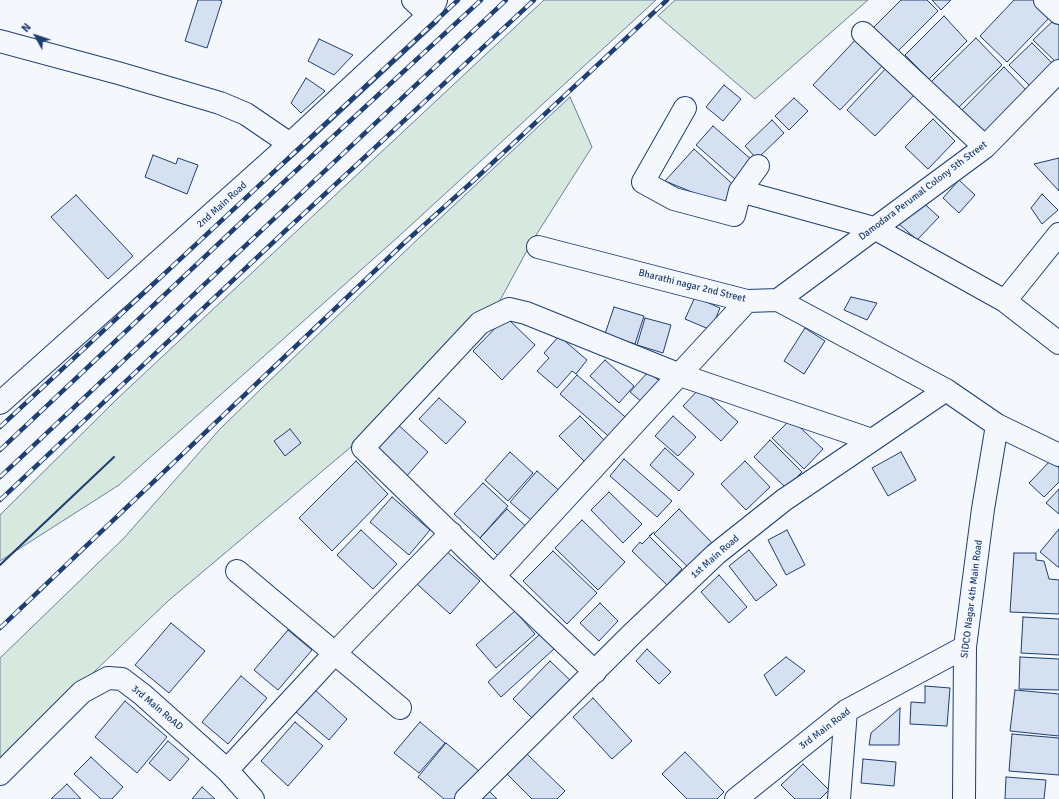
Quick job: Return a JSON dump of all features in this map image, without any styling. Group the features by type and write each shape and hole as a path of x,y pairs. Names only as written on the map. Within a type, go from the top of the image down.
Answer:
{"street":[{"path":"413,0 432,8"},
{"path":"1045,0 1059,13"},
{"name":"2nd Main Road","path":"0,403 290,144 432,8"},
{"path":"863,33 985,147"},
{"path":"0,41 118,73 220,103 246,114 290,144"},
{"name":"Damodara Perumal Colony 5th Street","path":"778,300 985,147 1059,72"},
{"path":"685,108 643,182 674,199 734,215 740,192 758,166"},
{"path":"740,192 874,228 1005,302 1059,343"},
{"path":"1005,302 1059,234"},
{"name":"Bharathi nagar 2nd Street","path":"538,247 747,301 778,300"},
{"path":"778,300 946,390 997,425 1059,455"},
{"path":"494,576 609,449 680,375 747,301"},
{"path":"595,672 363,448 480,323 510,309 526,313 680,375 872,440"},
{"name":"1st Main Road","path":"466,799 716,554 784,500 946,390"},
{"name":"SIDCO Nagar 4th Main Road","path":"964,799 965,647 983,509 997,425"},
{"path":"227,770 335,653 451,533"},
{"path":"237,571 400,708"},
{"name":"3rd Main Road","path":"736,799 846,711 965,647"},
{"name":"3rd Main RoAD","path":"0,774 82,692 108,678 122,680 142,695 227,770 253,799"},
{"path":"839,799 846,711"}],"shaded area":[{"path":"544,0 656,0 398,237 119,485 0,561 0,515 118,398"},
{"path":"675,0 868,0 755,99 658,16"},
{"path":"570,97 592,147 531,243 497,306 364,436 168,601 0,762 0,658 124,538 220,429 419,238"}],"building":[{"path":"198,0 222,1 207,48 185,41"},
{"path":"901,0 927,0 938,11 892,57 868,33"},
{"path":"932,0 951,0 941,10"},
{"path":"1014,0 1033,0 1050,17 1007,62 980,36"},
{"path":"944,16 967,41 929,79 905,55"},
{"path":"1055,19 1059,23 1059,65 1033,40"},
{"path":"860,35 887,61 840,110 813,85"},
{"path":"976,38 1002,65 957,109 931,82"},
{"path":"319,39 353,55 334,75 308,61"},
{"path":"1032,43 1057,68 1034,90 1009,65"},
{"path":"888,66 917,92 875,136 847,110"},
{"path":"1004,67 1032,96 990,139 962,110"},
{"path":"306,78 325,91 301,113 291,103"},
{"path":"724,85 741,99 723,121 706,107"},
{"path":"794,98 808,111 789,130 775,116"},
{"path":"933,119 955,141 928,169 905,147"},
{"path":"772,120 784,133 757,159 745,146"},
{"path":"713,126 753,161 736,180 696,145"},
{"path":"694,149 738,189 721,204 665,181"},
{"path":"153,155 176,164 178,158 198,165 187,194 145,177"},
{"path":"1059,158 1059,191 1034,164"},
{"path":"959,180 975,195 959,213 943,198"},
{"path":"1042,194 1058,210 1042,224 1031,208"},
{"path":"76,195 133,256 108,279 51,217"},
{"path":"919,199 939,217 917,240 898,223"},
{"path":"695,297 720,308 711,330 685,319"},
{"path":"851,297 877,303 867,320 844,310"},
{"path":"614,307 644,316 635,344 605,334"},
{"path":"506,317 535,345 502,380 473,351"},
{"path":"645,318 671,325 663,353 637,345"},
{"path":"805,328 825,341 804,374 784,361"},
{"path":"559,336 587,360 576,374 572,371 557,388 537,371 549,358 544,353"},
{"path":"605,360 634,386 619,403 590,376"},
{"path":"648,372 661,382 643,403 630,392"},
{"path":"577,375 631,422 614,441 560,394"},
{"path":"700,388 738,422 721,441 683,406"},
{"path":"439,398 466,422 446,444 419,419"},
{"path":"580,416 607,443 587,464 559,436"},
{"path":"673,416 696,437 678,456 655,436"},
{"path":"791,419 823,449 804,469 772,438"},
{"path":"395,422 428,452 404,479 371,449"},
{"path":"290,429 301,443 285,456 274,441"},
{"path":"770,440 802,472 786,488 754,457"},
{"path":"665,448 694,474 679,491 650,465"},
{"path":"510,452 533,473 508,501 485,480"},
{"path":"901,452 916,480 888,496 872,468"},
{"path":"624,459 672,501 657,517 610,476"},
{"path":"1051,460 1059,468 1059,482 1044,497 1029,483"},
{"path":"356,461 388,494 332,551 299,518"},
{"path":"745,461 770,487 746,510 721,484"},
{"path":"537,471 563,494 537,525 510,502"},
{"path":"483,483 508,506 480,538 454,514"},
{"path":"1059,489 1059,514 1046,503"},
{"path":"609,492 642,524 623,543 591,510"},
{"path":"392,497 430,530 409,555 370,522"},
{"path":"507,509 530,530 502,560 480,538"},
{"path":"679,509 716,547 692,571 654,534"},
{"path":"582,520 625,562 598,590 555,548"},
{"path":"1059,529 1059,567 1058,567 1040,552"},
{"path":"361,530 397,564 373,589 337,555"},
{"path":"787,530 805,565 786,575 768,540"},
{"path":"650,536 682,569 667,585 632,551 640,542 642,544"},
{"path":"749,550 777,585 756,601 729,566"},
{"path":"446,551 480,581 450,614 417,584"},
{"path":"553,551 597,593 567,624 523,581"},
{"path":"1014,553 1036,553 1036,560 1044,561 1049,579 1059,580 1059,614 1010,612"},
{"path":"719,575 747,607 729,623 701,592"},
{"path":"600,603 618,621 599,641 580,623"},
{"path":"515,611 535,634 496,668 476,645"},
{"path":"1023,617 1059,619 1059,655 1021,653"},
{"path":"171,623 205,651 169,693 135,665"},
{"path":"288,630 312,650 278,690 254,670"},
{"path":"540,634 554,649 501,697 488,682"},
{"path":"647,649 671,672 659,684 636,661"},
{"path":"786,657 805,671 776,696 764,675"},
{"path":"1020,657 1059,659 1059,690 1019,689"},
{"path":"550,661 572,682 534,720 513,699"},
{"path":"241,676 267,698 228,744 202,722"},
{"path":"925,686 950,688 947,726 910,724 911,702 925,703"},
{"path":"315,690 347,719 329,740 296,712"},
{"path":"1015,690 1059,694 1059,736 1010,731"},
{"path":"593,698 632,741 612,759 573,717"},
{"path":"125,701 167,737 137,773 95,737"},
{"path":"900,708 899,745 869,745 871,733"},
{"path":"295,722 323,746 288,786 261,761"},
{"path":"420,722 445,743 419,773 394,753"},
{"path":"1012,734 1059,738 1059,775 1009,771"},
{"path":"168,741 189,759 170,781 149,763"},
{"path":"446,743 479,771 455,799 444,799 418,777"},
{"path":"685,752 724,792 717,799 687,799 662,774"},
{"path":"527,754 565,791 557,799 532,799 507,774"},
{"path":"91,757 123,787 112,799 101,799 74,774"},
{"path":"863,759 896,762 894,786 861,783"},
{"path":"803,764 829,790 820,799 795,799 781,785"},
{"path":"1006,777 1046,780 1044,799 1005,799"},
{"path":"67,784 81,799 51,799"},
{"path":"202,787 215,799 192,799"},
{"path":"489,791 497,799 481,799"}],"railway":[{"path":"0,427 458,0"},
{"path":"0,450 286,180 481,0"},
{"path":"0,477 506,0"},
{"path":"0,500 283,233 534,0"},
{"path":"0,628 404,243 472,182 667,0"}],"wall":[{"path":"0,565 114,457"}]}
